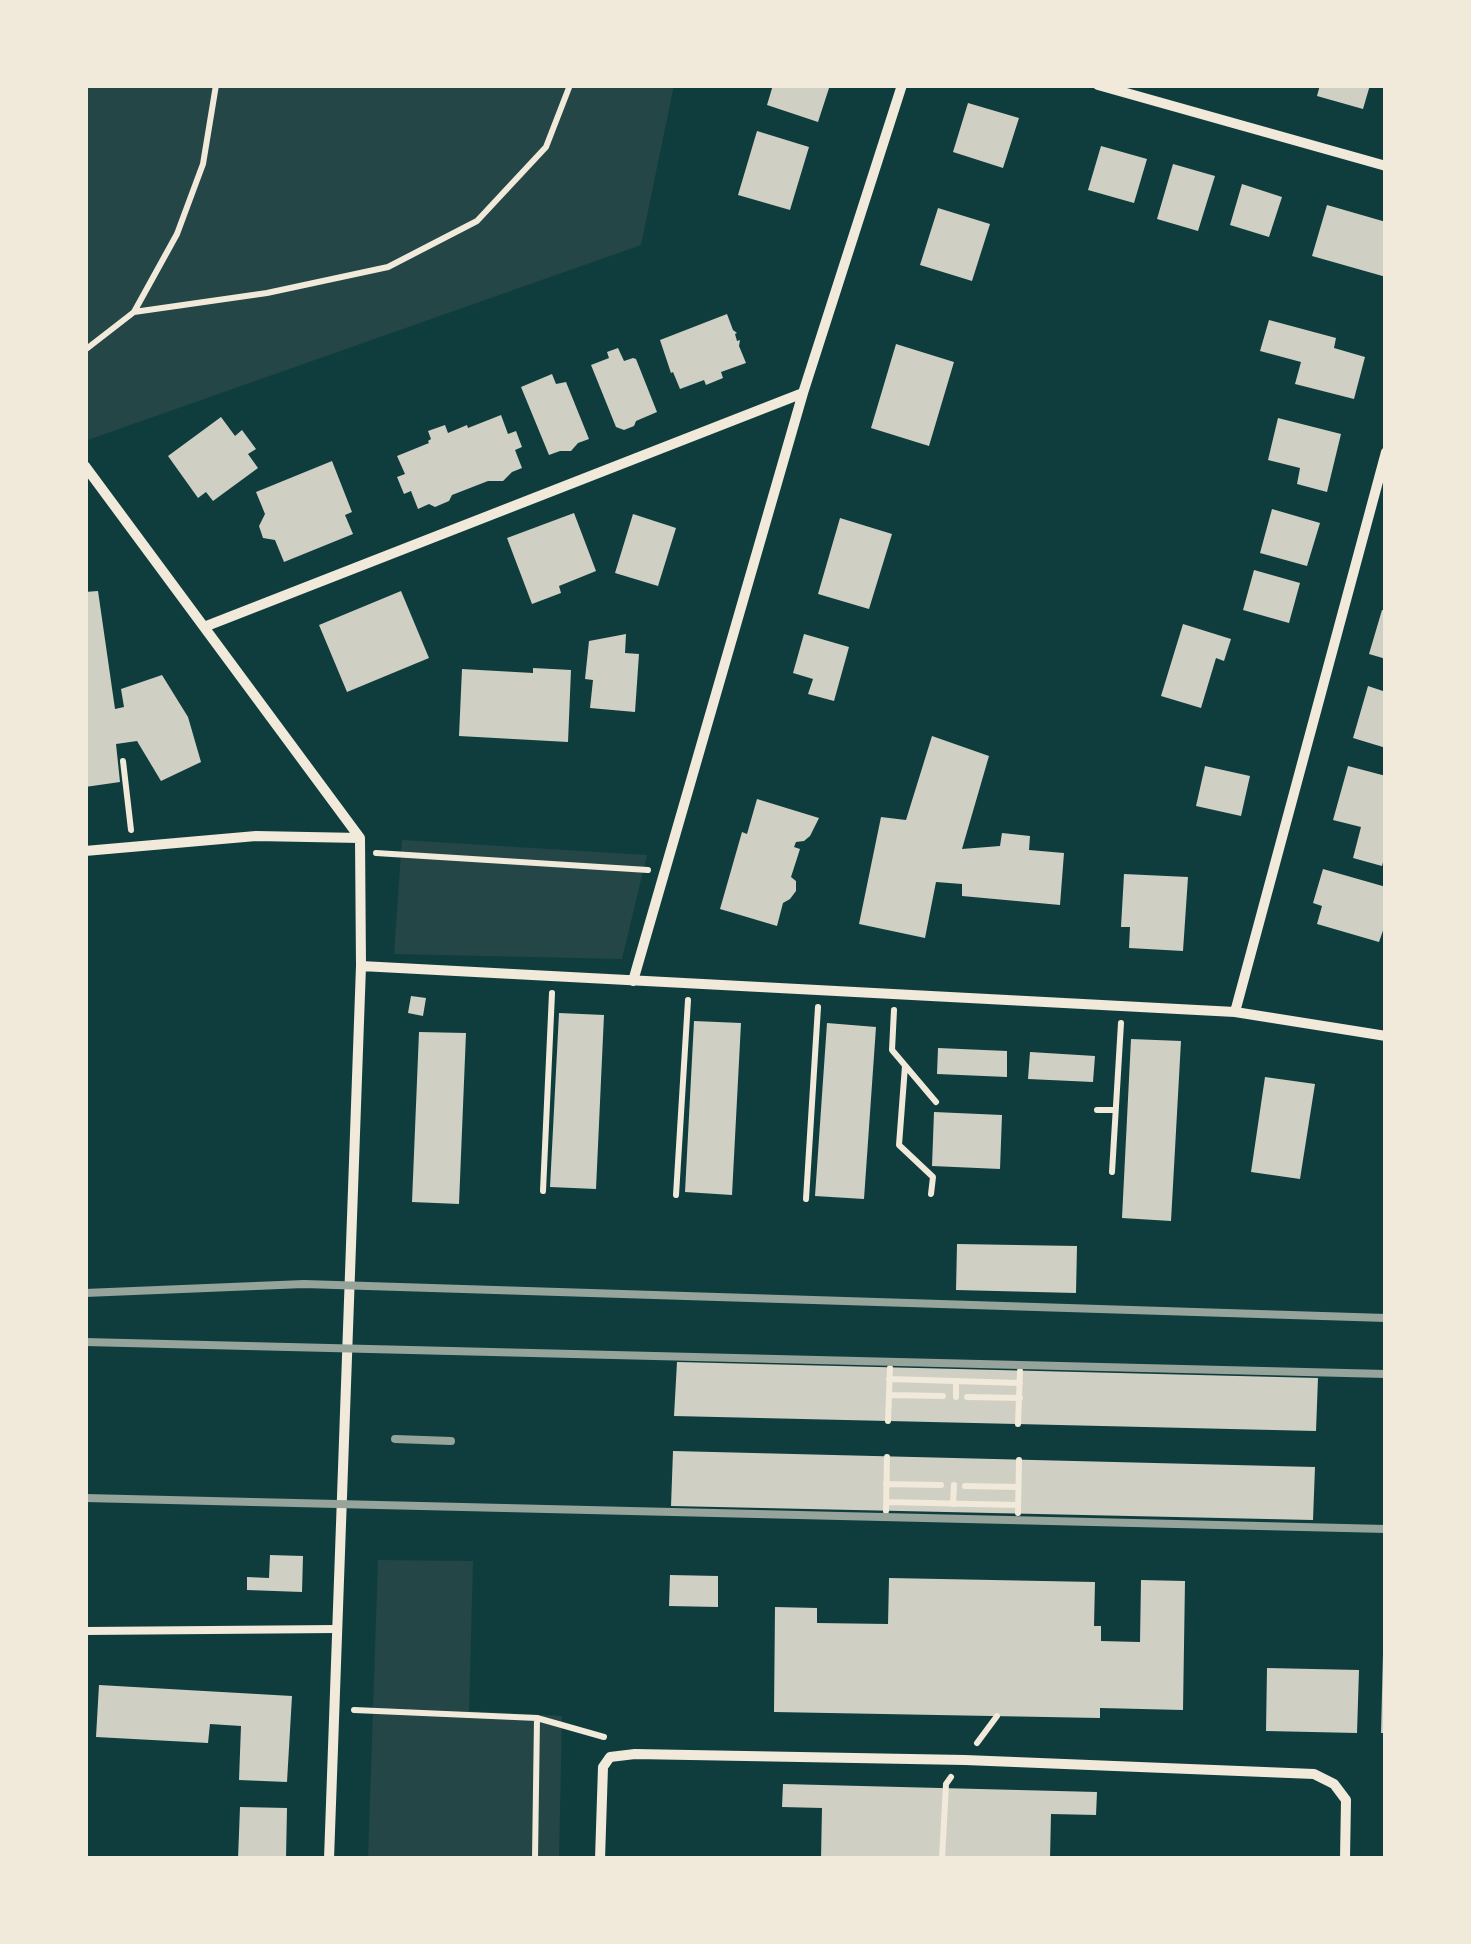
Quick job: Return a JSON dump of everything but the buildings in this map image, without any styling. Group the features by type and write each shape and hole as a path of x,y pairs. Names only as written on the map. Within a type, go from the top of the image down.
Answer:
{"street":[{"path":"633,982 803,393 902,85"},
{"path":"1098,85 1386,166"},
{"path":"204,627 803,393"},
{"path":"1234,1012 1386,452"},
{"path":"85,466 360,838 361,966 329,1859"},
{"path":"85,850 256,836 360,838"},
{"path":"361,966 1234,1012 1386,1036"},
{"path":"600,1859 603,1767 610,1757 636,1754 965,1760 1314,1774 1334,1784 1346,1800 1345,1859"}],"lane":[{"path":"85,1631 337,1630"}],"path":[{"path":"85,350 134,312 178,234 203,164 216,85"},
{"path":"134,312 267,293 388,267 478,221 546,147 570,85"},
{"path":"122,761 133,846"},
{"path":"360,852 664,871"},
{"path":"543,1191 553,977"},
{"path":"676,1195 689,984"},
{"path":"806,1199 820,991"},
{"path":"894,994 892,1050 936,1102"},
{"path":"1112,1172 1122,1006"},
{"path":"905,1066 899,1145 933,1177 931,1194"},
{"path":"1096,1110 1116,1110"},
{"path":"888,1421 890,1368"},
{"path":"1018,1424 1020,1371"},
{"path":"889,1379 1020,1382"},
{"path":"956,1381 956,1397"},
{"path":"889,1395 943,1396"},
{"path":"967,1397 1020,1398"},
{"path":"887,1457 886,1506 953,1504 1018,1509 1019,1460"},
{"path":"886,1484 942,1485"},
{"path":"953,1504 954,1484"},
{"path":"966,1486 1018,1487"},
{"path":"334,1709 537,1718 616,1740 636,1754"},
{"path":"536,1859 537,1718"}],"shaded area":[{"path":"85,85 674,85 641,245 85,441"},
{"path":"402,840 647,855 622,959 394,954"},
{"path":"378,1560 473,1561 469,1711 562,1716 559,1859 368,1859"}],"railway":[{"path":"85,1293 304,1284 1386,1318"},
{"path":"85,1342 1386,1374"},
{"path":"395,1439 451,1441"},
{"path":"85,1498 1386,1529"}]}
